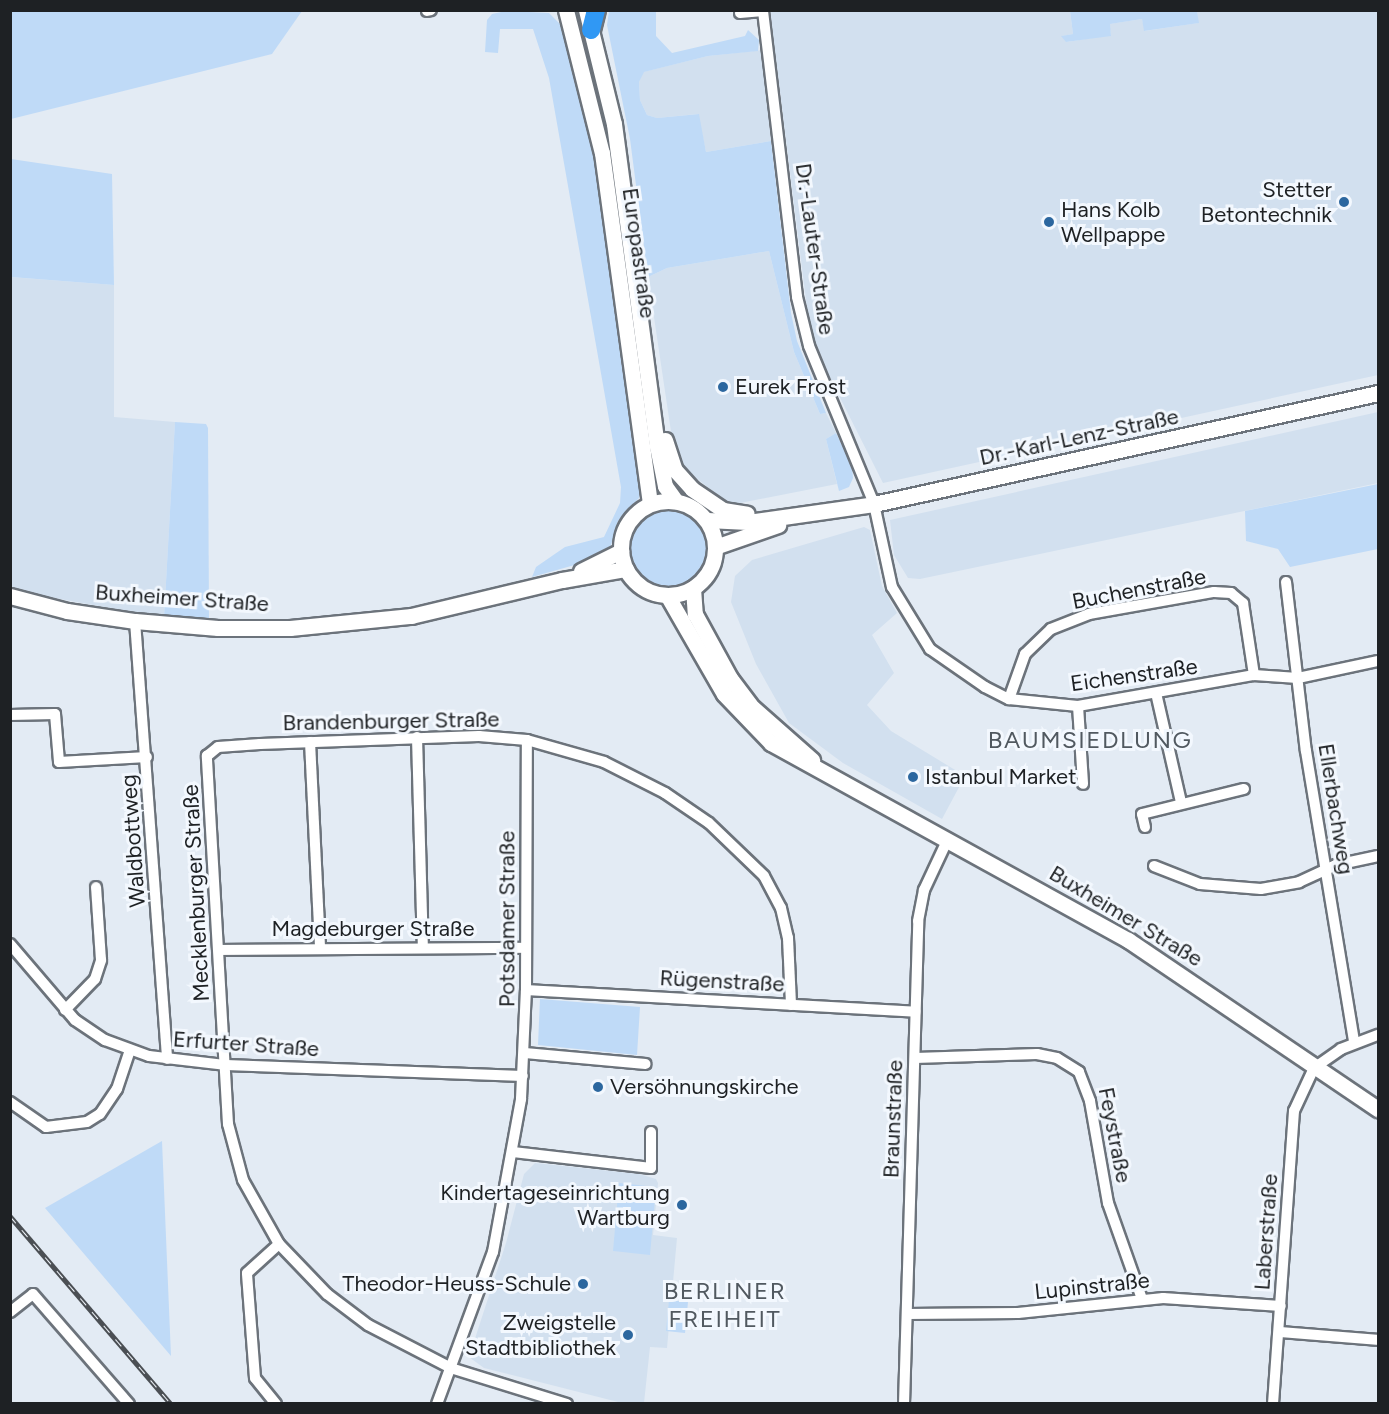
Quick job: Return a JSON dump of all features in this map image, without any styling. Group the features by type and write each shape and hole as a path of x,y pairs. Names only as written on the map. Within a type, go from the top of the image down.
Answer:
{"highway":[{"path":"591,30 596,10"}],"main road":[{"path":"558,10 568,16"},
{"name":"Europastraße","path":"586,10 614,124 665,486 676,501"},
{"name":"Europastraße","path":"568,16 602,153 650,504"},
{"name":"Dr.-Karl-Lenz-Straße","path":"706,520 748,522 874,504 1378,393"},
{"path":"652,406 675,470 692,489 732,513 769,511 788,518"},
{"path":"676,501 693,508 706,520 716,547 712,566 693,588 667,595 647,590 626,569 621,551 628,523 650,504 676,501"},
{"name":"Dr.-Karl-Lenz-Straße","path":"716,547 776,526 788,518"},
{"name":"Buxheimer Straße","path":"562,580 621,551"},
{"name":"Buxheimer Straße","path":"10,596 67,611 135,621 218,628 331,626 411,616 562,580 626,569"},
{"name":"Buxheimer Straße","path":"693,588 695,614 730,678 753,708 838,781"},
{"name":"Buxheimer Straße","path":"667,595 710,674 741,713 771,743 1128,940 1314,1068 1378,1109"}],"street":[{"name":"Dr.-Lauter-Straße","path":"740,13 763,11 803,324 821,380 874,504"},
{"name":"Eichenstraße","path":"874,504 892,586 930,649 985,687 1009,699 1078,706 1254,675 1299,678 1378,661"},
{"name":"Ellerbachweg","path":"1286,582 1306,751 1354,1042"},
{"name":"Buchenstraße","path":"1009,699 1025,654 1051,629 1089,614 1214,592 1231,593 1243,603 1254,675"},
{"name":"Waldbottweg","path":"135,621 147,758 167,1059"},
{"path":"1156,693 1181,802"},
{"path":"1078,706 1083,784"},
{"path":"10,715 55,714 59,762 147,758"},
{"path":"417,736 423,947"},
{"name":"Brandenburger Straße","path":"207,756 218,747 417,736 527,740 589,756 641,780 709,823 748,859 774,891 781,908 790,955 791,1005"},
{"name":"Potsdamer Straße","path":"437,1404 493,1252 521,1099 525,1053 527,740"},
{"path":"310,742 320,947"},
{"name":"Mecklenburger Straße","path":"207,756 220,950 228,1124 243,1180 279,1244 327,1294 368,1325 451,1368 567,1404"},
{"path":"1145,827 1142,814 1181,802 1244,789"},
{"name":"Braunstraße","path":"904,1404 915,1012 921,900 947,841"},
{"path":"1154,866 1200,884 1245,890 1299,882 1326,872 1336,865 1378,856"},
{"path":"65,1010 95,979 101,960 96,887"},
{"name":"Erfurter Straße","path":"10,944 65,1010 89,1031 130,1050 167,1059 226,1065 523,1076"},
{"name":"Magdeburger Straße","path":"220,950 320,947 526,948"},
{"name":"Rügenstraße","path":"526,990 915,1012"},
{"path":"1314,1068 1354,1042 1378,1035"},
{"path":"10,1102 46,1127 87,1122 100,1114 117,1089 130,1050"},
{"path":"525,1053 646,1064"},
{"name":"Feystraße","path":"915,1058 1037,1054 1057,1058 1078,1072 1090,1101 1106,1195 1142,1299"},
{"name":"Laberstraße","path":"1273,1404 1293,1111 1314,1068"},
{"path":"513,1152 651,1168 651,1131"},
{"path":"276,1404 255,1378 247,1273 279,1244"},
{"path":"10,1312 33,1294 129,1404"},
{"name":"Lupinstraße","path":"907,1314 1018,1313 1142,1299 1281,1306"},
{"path":"1279,1332 1378,1340"}],"shaded area":[{"path":"10,11 302,11 272,54 11,119"},
{"path":"506,11 549,13 564,28 593,153 643,482 639,498 618,521 609,552 603,557 532,577 536,567 565,547 604,537 620,503 621,487 549,78 533,29 500,29 498,53 485,52 487,20 492,14"},
{"path":"609,11 656,11 656,36 672,53 745,36 748,30 759,40 758,51 708,56 644,72 639,82 640,100 647,115 657,118 699,114 706,152 771,141 791,313 797,341 826,413 820,414 794,352 769,251 667,268 648,277 630,139 607,25"},
{"path":"770,11 1070,11 1073,34 1062,36 1067,42 1111,35 1109,24 1142,19 1145,31 1198,23 1197,11 1378,11 1378,375 883,483 820,358 809,324"},
{"path":"1070,11 1197,11 1199,23 1144,31 1142,19 1110,24 1111,36 1066,42 1061,36 1073,34"},
{"path":"763,50 771,141 706,152 698,114 657,118 647,115 640,100 639,82 643,72 708,56"},
{"path":"11,159 112,174 114,285 11,277"},
{"path":"769,251 794,352 820,414 826,413 836,433 826,439 837,484 730,505 680,465 673,445 648,277 667,268"},
{"path":"10,277 114,285 114,417 175,422 164,618 11,590"},
{"path":"1378,412 1378,483 920,579 908,578 894,555 890,520"},
{"path":"175,422 206,424 208,428 209,621 164,618"},
{"path":"836,433 852,466 853,478 849,487 839,491 826,439"},
{"path":"1378,484 1378,549 1290,567 1278,549 1246,541 1245,511"},
{"path":"668,507 684,510 697,519 706,532 709,548 706,564 697,577 684,586 668,589 652,586 639,577 630,564 627,548 630,532 639,519 652,510"},
{"path":"864,527 870,530 882,586 897,613 872,635 894,673 867,705 891,731 965,776 942,819 843,763 789,723 756,664 731,602 735,576 752,560"},
{"path":"540,999 640,1007 637,1055 538,1045"},
{"path":"162,1141 171,1356 45,1208"},
{"name":"Theodor-Heuss-Schule","path":"535,1163 639,1174 656,1179 658,1183 653,1235 677,1238 667,1348 650,1347 644,1403 622,1403 484,1368 469,1357 506,1243 524,1174"},
{"path":"619,1183 656,1187 650,1255 613,1251"},
{"path":"669,1300 688,1302 685,1333 666,1331"}],"railway":[{"path":"10,1216 171,1404"}],"place":[{"name":"Stetter Betontechnik","path":"1344,202"},
{"name":"Hans Kolb Wellpappe","path":"1049,222"},
{"name":"Eurek Frost","path":"723,387"},
{"name":"Istanbul Market","path":"913,777"},
{"name":"Versöhnungskirche","path":"598,1087"},
{"name":"Kindertageseinrichtung Wartburg","path":"682,1205"},
{"name":"Theodor-Heuss-Schule","path":"583,1284"},
{"name":"Zweigstelle Stadtbibliothek","path":"628,1335"}],"district":[{"name":"BAUMSIEDLUNG","path":"1090,740"},
{"name":"BERLINER FREIHEIT","path":"725,1305"}]}
